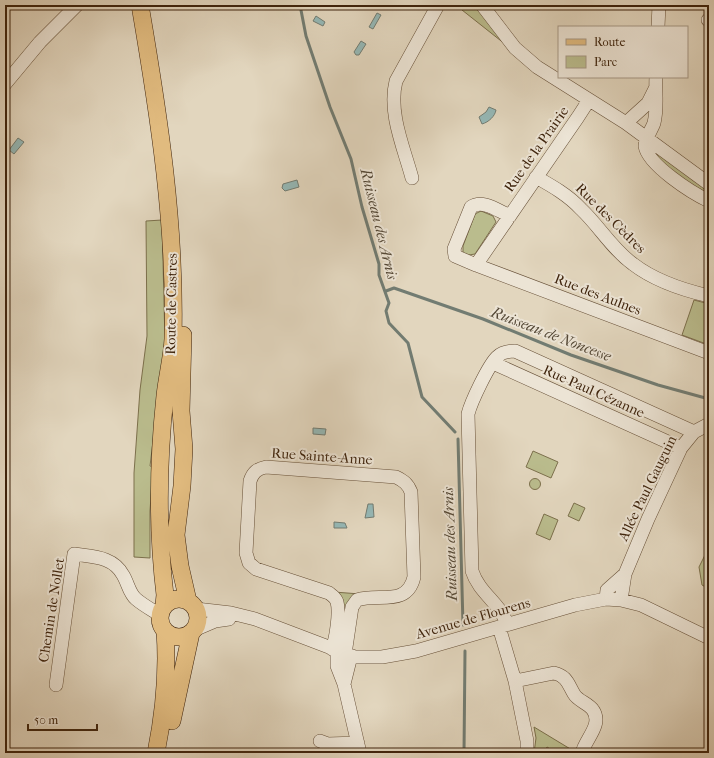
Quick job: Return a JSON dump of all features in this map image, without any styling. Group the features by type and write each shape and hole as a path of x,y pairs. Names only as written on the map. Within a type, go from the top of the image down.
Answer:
{"main road":[{"name":"Route de Castres","path":"140,5 149,54 164,161 171,231 173,340 165,395 159,513 159,532 165,595 162,610"},
{"name":"Route de Castres","path":"151,5 181,222 183,346 181,411 184,450 182,486 176,535 179,558 192,605"},
{"path":"156,753 165,704 164,684 166,651 164,632 160,624 162,610 170,601 177,599 192,605 198,617 192,632 182,670 166,753"},
{"path":"164,632 177,638 192,632"}],"street":[{"path":"5,84 40,42 77,5"},
{"path":"482,5 508,40 524,56 549,76 626,123 709,184"},
{"path":"492,5 507,27 521,43 558,76"},
{"path":"658,26 659,5"},
{"path":"412,178 394,110 393,89 396,81 440,6"},
{"path":"560,78 589,100"},
{"path":"626,123 648,103 656,83"},
{"path":"656,83 657,98 654,123 645,144 651,157 672,178 709,201"},
{"name":"Rue de la Prairie","path":"510,216 480,204 474,205 469,210 454,252 457,258 476,265 510,216 589,100"},
{"name":"Rue des Cèdres","path":"536,177 565,194 581,208 612,245 640,269 674,286 709,296"},
{"name":"Rue des Aulnes","path":"476,265 709,353"},
{"name":"Rue Paul Cézanne","path":"527,753 527,741 503,625 506,618 478,586 472,571 468,414 474,398 493,363 501,354 515,351 694,432"},
{"name":"Rue Paul Cézanne","path":"493,363 681,448"},
{"name":"Allée Paul Gauguin","path":"621,600 625,574 648,519 681,448 694,432 709,424"},
{"name":"Rue Sainte-Anne","path":"266,467 396,477 404,481 409,486 411,492 413,583 409,590 398,597 364,598 357,600 352,608 341,652 335,640 338,604 336,598 329,593 256,569 249,564 246,552 250,481 253,474 258,469 266,467"},
{"name":"Chemin de Nollet","path":"56,685 74,554 103,558 110,562 117,567 123,575 135,599 162,610"},
{"name":"Allée Paul Gauguin","path":"606,599 608,590 625,574"},
{"name":"Avenue de Flourens","path":"192,605 231,613 271,625 341,652 382,657 404,654 503,625 606,599 621,600 641,605 709,638"},
{"name":"Avenue de Flourens","path":"192,632 215,621 243,617"},
{"path":"320,741 328,744 359,748 344,684 337,666 341,652"},
{"path":"515,681 554,673 560,674 566,679 574,695 593,710 595,716 594,729 585,744 582,753"}],"green space":[{"path":"473,5 476,7 510,48 459,6"},
{"path":"656,150 694,181 709,190 709,197 664,168 653,151"},
{"path":"481,211 493,216 496,222 475,254 469,255 463,253 463,246 475,214"},
{"path":"162,220 165,343 150,466 153,467 150,511 150,558 134,557 134,473 140,390 147,336 146,221"},
{"path":"694,300 709,304 709,345 682,335"},
{"path":"533,451 558,462 551,478 526,467"},
{"path":"533,479 537,479 539,480 539,488 533,489 530,486 530,482"},
{"path":"574,503 585,508 579,521 568,516"},
{"path":"544,514 558,520 550,540 536,534"},
{"path":"709,547 709,589 702,585 699,567"},
{"path":"334,592 360,594 346,638"},
{"path":"534,727 572,750 570,753 557,753 547,747 543,753 534,753 536,738"}],"water":[{"path":"377,13 381,15 373,29 369,27"},
{"path":"316,16 325,22 323,26 313,21"},
{"path":"361,41 366,44 359,55 356,55 354,52"},
{"path":"489,107 496,110 493,117 482,124 479,117 486,112"},
{"path":"18,138 24,142 14,154 9,150"},
{"path":"297,180 299,187 285,191 282,188 283,184"},
{"path":"313,428 326,429 325,435 313,434"},
{"path":"368,504 373,504 374,517 365,518"},
{"path":"334,522 345,523 347,528 334,528"}],"waterway":[{"name":"Ruisseau des Arnis","path":"300,5 306,36 330,107 351,159 362,207 379,264 379,275 389,303 386,311 389,323 408,343 422,397 455,432"},
{"name":"Ruisseau de Noncesse","path":"386,291 394,288 483,319 571,355 658,385 709,399"},
{"name":"Ruisseau des Arnis","path":"458,439 463,625"},
{"name":"Ruisseau des Arnis","path":"464,753 465,651"}]}
